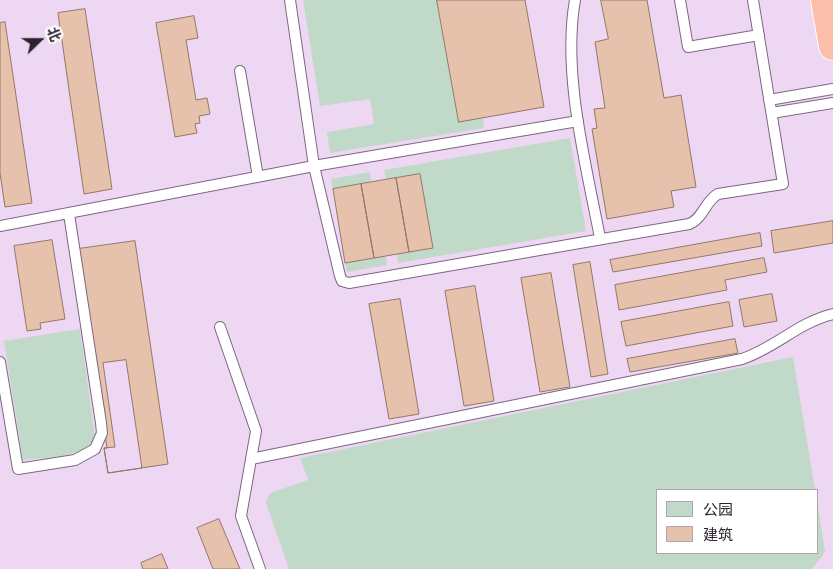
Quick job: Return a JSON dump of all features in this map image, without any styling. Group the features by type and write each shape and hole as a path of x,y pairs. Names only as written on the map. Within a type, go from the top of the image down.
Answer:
{"highway":[{"path":"825,0 833,46"}],"lane":[{"path":"290,0 314,166 340,276 345,282 688,224 694,222 710,200 718,194 783,184 753,0"},
{"path":"575,0 570,39 578,121 600,238"},
{"path":"680,0 688,47 759,35"},
{"path":"240,71 258,177"},
{"path":"769,100 833,89"},
{"path":"772,113 833,103"},
{"path":"0,226 314,166 578,121"},
{"path":"0,362 18,469 75,460 95,449 102,433 101,423 69,214"},
{"path":"251,459 742,359 767,350 809,321 833,314"},
{"path":"220,327 254,424 255,437 241,516 260,569"}],"green space":[{"path":"303,0 437,0 459,121 483,118 484,128 330,153 327,132 374,124 370,99 320,106"},
{"path":"570,138 586,231 398,263 397,254 433,248 420,174 386,180 384,170"},
{"path":"370,172 371,182 333,189 331,179"},
{"path":"386,256 387,265 347,272 345,263"},
{"path":"80,329 95,437 90,444 73,453 63,456 23,460 4,341"},
{"path":"793,357 815,489 656,489 656,554 818,554 818,506 825,552 812,569 289,569 266,503 270,493 308,480 300,458"}],"building":[{"path":"437,0 525,0 544,107 459,122"},
{"path":"601,0 647,0 664,98 681,95 696,187 671,191 674,207 607,219 592,129 597,128 594,109 605,108 595,42 608,39"},
{"path":"85,9 112,189 84,194 58,13"},
{"path":"194,16 198,38 186,40 196,100 207,98 210,114 199,116 200,123 195,124 197,133 175,137 156,23"},
{"path":"5,22 32,203 5,207 0,173 0,23"},
{"path":"420,174 433,248 409,252 396,178"},
{"path":"396,178 409,252 374,258 361,184"},
{"path":"361,184 374,258 345,263 333,189"},
{"path":"833,221 833,243 774,253 771,231"},
{"path":"760,233 762,246 613,272 610,260"},
{"path":"52,240 65,319 40,323 41,329 27,331 14,246"},
{"path":"135,241 168,464 108,473 104,448 107,448 78,249"},
{"path":"764,258 767,272 725,280 727,290 619,310 615,285"},
{"path":"590,262 608,374 591,377 573,265"},
{"path":"551,273 570,387 540,392 521,278"},
{"path":"475,286 494,401 464,406 445,291"},
{"path":"772,294 777,321 744,327 739,300"},
{"path":"400,299 419,414 389,419 369,304"},
{"path":"729,302 733,326 626,346 621,322"},
{"path":"735,339 738,353 630,372 627,359"},
{"path":"126,360 142,468 108,473 104,448 115,447 103,363"},
{"path":"219,519 240,569 213,569 197,528"},
{"path":"162,554 168,569 143,569 141,563"}]}
